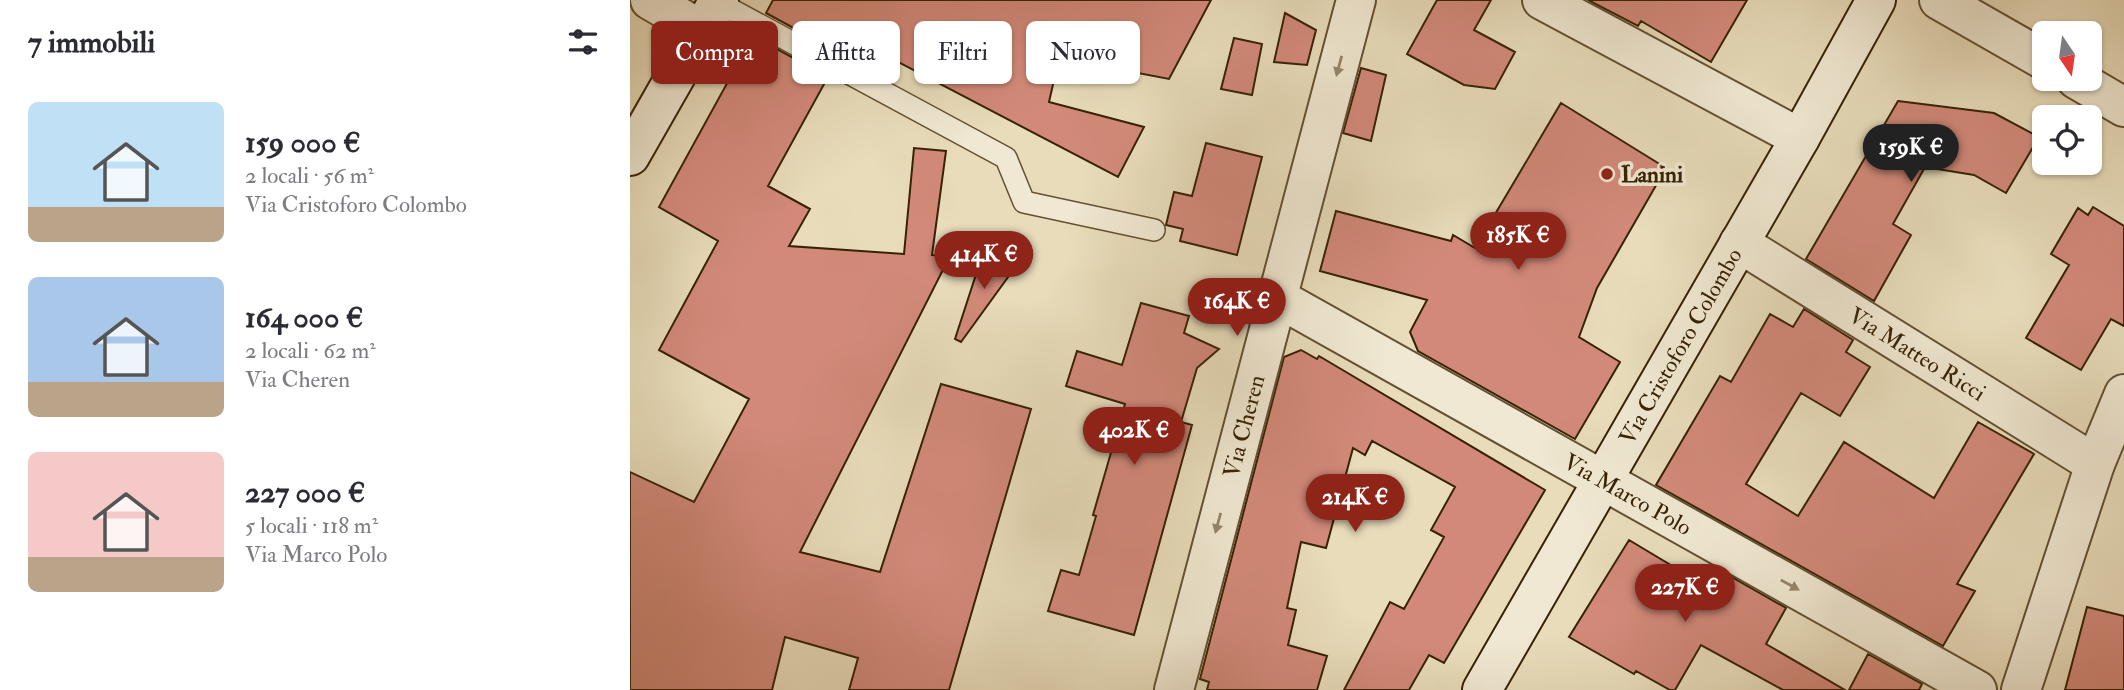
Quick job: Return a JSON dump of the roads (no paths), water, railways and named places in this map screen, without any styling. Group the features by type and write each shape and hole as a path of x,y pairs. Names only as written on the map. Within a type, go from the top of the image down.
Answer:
{"street":[{"path":"630,156 712,11 650,0"},
{"name":"Via Cheren","path":"1174,690 1356,0"},
{"path":"1542,0 1800,138"},
{"name":"Via Cristoforo Colombo","path":"1482,690 1800,138 1876,0"},
{"path":"1940,0 2032,53"},
{"path":"2097,91 2124,107"},
{"name":"Via Matteo Ricci","path":"1739,243 2095,464"},
{"name":"Via Marco Polo","path":"1278,299 1977,690"},
{"path":"2021,690 2095,464 2124,394"}],"lane":[{"path":"712,11 1006,158 1024,202 1154,230"}],"place":[{"name":"Lanini","path":"1607,174"}]}
